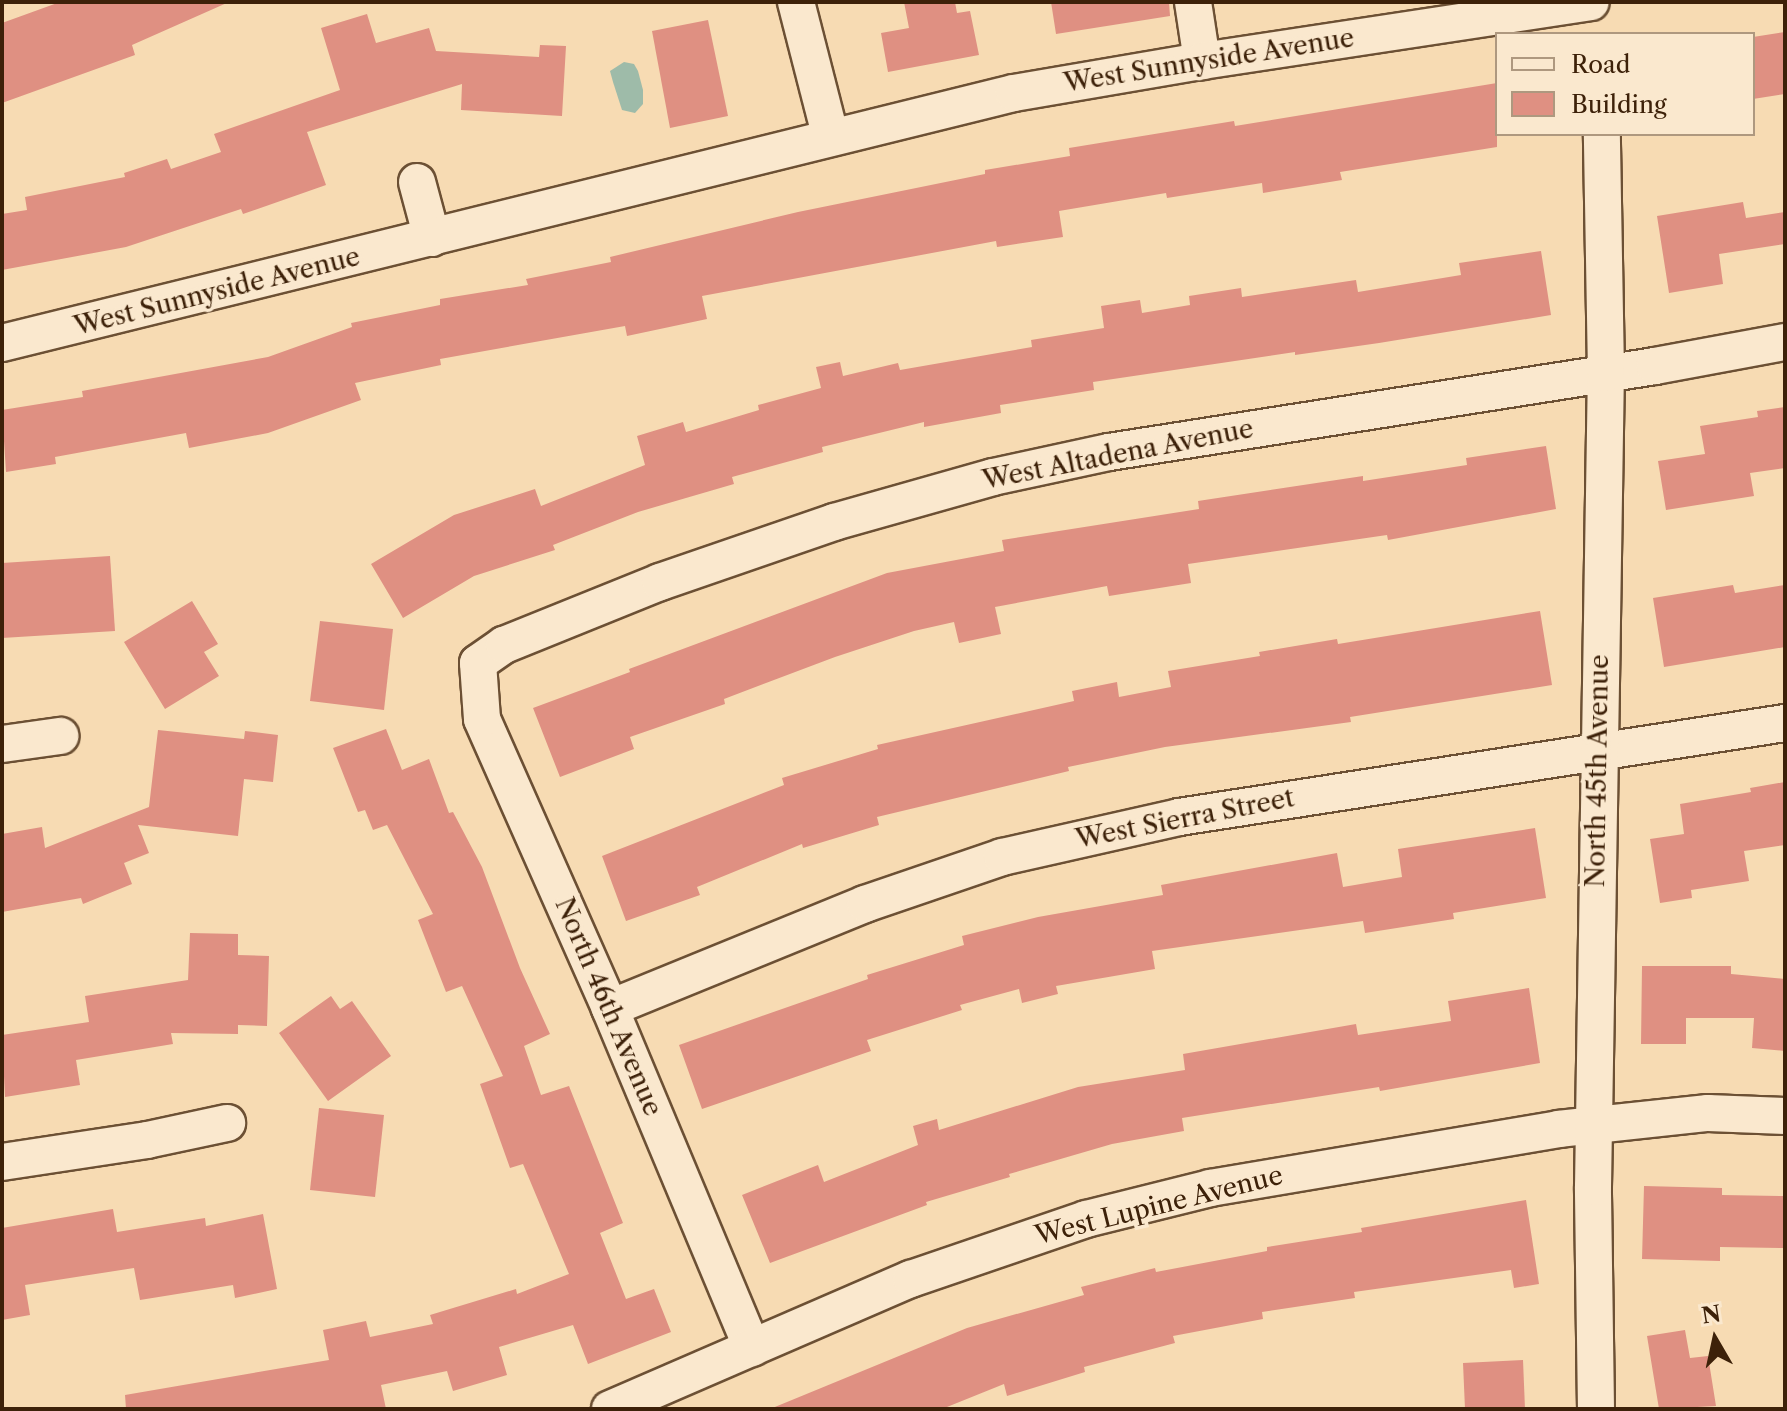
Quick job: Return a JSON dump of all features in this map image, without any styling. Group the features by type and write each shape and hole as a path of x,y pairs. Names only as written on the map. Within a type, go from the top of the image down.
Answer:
{"street":[{"path":"796,2 831,138"},
{"path":"1193,2 1202,61"},
{"path":"1588,2 1591,32"},
{"name":"West Sunnyside Avenue","path":"2,343 1014,93 1588,2"},
{"name":"North 45th Avenue","path":"1596,1409 1597,751 1606,373 1602,136"},
{"path":"417,182 432,238"},
{"name":"West Altadena Avenue","path":"478,663 504,645 660,582 834,522 993,477 1193,438 1785,342"},
{"name":"North 46th Avenue","path":"478,663 482,719 610,1008 752,1348"},
{"name":"West Sierra Street","path":"610,1008 865,904 1002,857 1179,817 1785,723"},
{"path":"2,744 60,736"},
{"name":"West Lupine Avenue","path":"610,1409 911,1279 1086,1219 1210,1188 1595,1125 1708,1113 1785,1116"},
{"path":"2,1162 147,1140 227,1123"}],"shaded area":[{"path":"624,62 634,64 643,90 643,104 635,113 622,110 610,71"}],"building":[{"path":"60,2 229,2 132,45 135,55 2,103 2,23"},
{"path":"904,2 955,2 957,13 970,11 979,55 888,72 881,33 909,28"},
{"path":"1051,2 1169,2 1170,16 1056,34"},
{"path":"367,14 376,43 429,28 436,51 539,57 540,45 566,46 562,116 461,110 462,84 307,132 326,185 243,214 241,209 126,247 2,270 2,214 27,210 25,197 125,177 124,173 167,159 171,169 221,152 214,134 340,90 321,28"},
{"path":"708,20 728,116 670,128 652,31"},
{"path":"1785,32 1785,94 1755,99 1755,37"},
{"path":"1495,83 1497,147 1340,172 1342,180 1263,193 1262,183 1167,198 1166,193 1059,211 1063,237 997,247 996,241 702,296 707,319 627,336 625,326 440,359 441,365 355,383 361,400 268,433 189,448 186,433 55,457 56,464 6,472 2,410 83,397 82,391 268,357 352,327 351,323 440,305 440,299 528,285 526,279 611,262 610,257 798,212 985,174 985,170 1070,156 1069,148 1234,121 1235,126"},
{"path":"1743,202 1746,218 1785,212 1785,244 1719,254 1723,284 1669,293 1657,216"},
{"path":"1541,251 1551,315 1379,343 1295,355 1295,352 1093,382 1094,390 1000,405 1001,413 924,427 924,422 822,447 823,452 732,477 734,484 638,512 553,545 555,550 474,576 403,618 371,564 454,515 535,489 541,506 645,465 637,436 683,422 686,432 759,410 758,405 821,388 816,367 840,362 843,376 898,363 900,370 1032,347 1031,340 1104,328 1101,306 1140,300 1142,313 1190,305 1189,296 1241,288 1242,297 1356,280 1358,292 1461,275 1459,263"},
{"path":"1785,407 1785,468 1750,473 1754,496 1666,510 1658,461 1705,454 1700,426 1758,417 1757,411"},
{"path":"1546,446 1556,509 1388,540 1387,535 1188,564 1191,583 1109,596 1107,586 995,607 1001,634 959,643 954,622 914,631 835,657 724,699 725,704 630,737 634,749 560,777 533,708 887,573 1004,551 1002,540 1199,509 1198,501 1363,476 1363,481 1467,465 1466,458"},
{"path":"110,556 115,631 2,638 2,563"},
{"path":"1733,585 1735,593 1785,585 1785,647 1664,667 1653,598"},
{"path":"192,601 218,644 204,652 219,676 165,709 124,642"},
{"path":"1540,611 1552,685 1350,717 1351,722 1165,747 1068,767 1069,771 877,817 879,825 803,848 802,844 697,887 700,895 626,921 602,856 784,785 782,778 878,749 877,745 1074,701 1072,691 1117,682 1119,697 1171,687 1168,671 1260,656 1259,652 1337,639 1338,644"},
{"path":"320,621 393,629 384,710 310,701"},
{"path":"386,729 402,770 429,759 449,813 453,812 482,867 520,968 550,1034 524,1046 541,1095 569,1086 623,1223 600,1233 626,1299 654,1289 671,1332 588,1364 573,1325 499,1347 507,1375 453,1391 447,1371 381,1385 386,1409 126,1409 125,1395 329,1360 323,1330 366,1321 370,1337 433,1324 430,1315 516,1289 517,1294 569,1274 523,1164 510,1168 480,1084 503,1076 462,986 446,992 418,920 433,914 387,825 373,830 365,810 358,812 333,748"},
{"path":"158,730 244,739 245,731 278,735 273,782 244,779 238,836 138,825 149,853 124,863 132,884 83,904 81,898 2,912 2,834 42,827 45,848 149,807"},
{"path":"1785,782 1785,845 1744,851 1749,881 1691,890 1692,898 1660,903 1650,839 1684,834 1680,804 1751,792 1750,788"},
{"path":"1535,828 1546,898 1453,913 1454,919 1365,933 1363,921 1152,951 1155,969 1056,986 1058,994 1022,1003 1019,989 960,1005 962,1010 867,1040 871,1051 702,1109 679,1045 868,979 867,975 964,945 962,936 1038,917 1163,895 1161,885 1337,853 1343,887 1402,877 1398,849"},
{"path":"190,933 238,934 238,955 269,956 267,1026 238,1025 238,1034 171,1033 173,1044 76,1060 80,1085 5,1097 2,1035 89,1022 85,996 188,980"},
{"path":"1642,966 1731,966 1731,974 1785,979 1785,1051 1752,1048 1754,1018 1686,1018 1686,1044 1641,1044"},
{"path":"1529,988 1540,1063 1380,1091 1379,1087 1182,1118 1184,1131 1112,1144 1009,1174 1010,1177 926,1202 927,1205 770,1263 742,1195 818,1165 824,1182 918,1145 913,1126 937,1119 939,1130 1078,1087 1185,1070 1183,1054 1356,1024 1358,1035 1451,1021 1448,1001"},
{"path":"331,996 340,1009 352,1001 391,1056 328,1101 279,1033"},
{"path":"319,1108 384,1115 375,1197 310,1190"},
{"path":"1644,1186 1722,1188 1722,1195 1785,1196 1785,1248 1720,1247 1720,1261 1642,1259"},
{"path":"1526,1200 1539,1284 1514,1288 1511,1270 1354,1292 1355,1298 1262,1312 1263,1319 1173,1336 1175,1343 1084,1367 1085,1372 1007,1396 1004,1384 942,1409 770,1409 967,1328 1084,1295 1081,1287 1155,1268 1156,1272 1267,1251 1267,1247 1362,1232 1361,1228"},
{"path":"113,1209 117,1232 205,1218 206,1226 263,1214 277,1289 235,1298 233,1285 140,1300 134,1268 25,1285 30,1315 2,1320 2,1228"},
{"path":"1685,1330 1690,1358 1708,1356 1716,1406 1659,1409 1647,1336"},
{"path":"1523,1360 1525,1409 1465,1409 1463,1363"}]}
